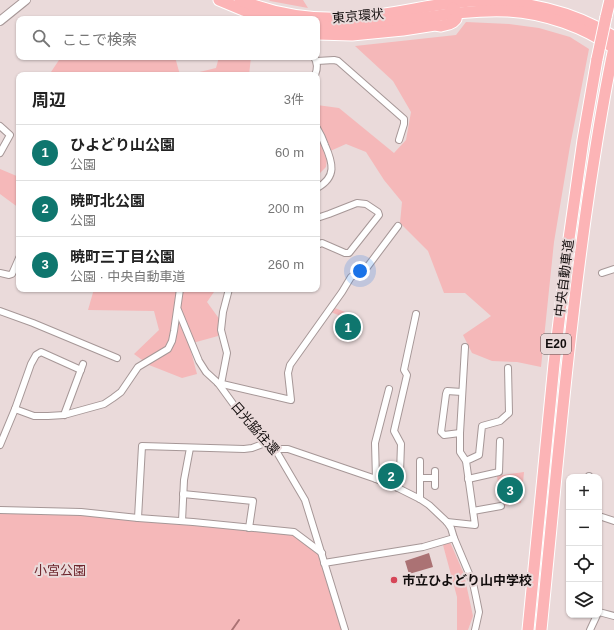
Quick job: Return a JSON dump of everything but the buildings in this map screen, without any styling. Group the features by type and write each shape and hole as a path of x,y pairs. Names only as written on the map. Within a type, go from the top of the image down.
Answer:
{"highway":[{"path":"219,0 262,16"},
{"name":"東京環状","path":"240,0 259,7 302,16"},
{"name":"東京環状","path":"320,18 367,17 448,3 488,0 513,2 552,10 586,22 614,37"},
{"name":"中央自動車道","path":"528,630 554,364 567,252 583,140 597,59 610,0"},
{"path":"435,25 441,26 454,21 457,13 448,3"},
{"path":"320,34 364,34 435,25 443,21 448,3"},
{"name":"東京環状","path":"320,26 362,26 457,13 502,11 533,14 555,20 597,37 614,48"},
{"name":"中央自動車道","path":"541,630 566,373 580,255 614,48"}],"street":[{"path":"0,20 26,0"},
{"path":"320,59 338,60 404,119 399,140"},
{"path":"316,60 316,72"},
{"path":"0,126 10,135 0,153"},
{"path":"320,134 332,162 330,178 320,186"},
{"path":"320,217 357,203 366,204 378,212 379,215 349,253 345,253 322,243 320,244"},
{"path":"228,292 223,312 221,330 227,353 220,383 291,400 288,373 290,365 351,277 365,270 398,226"},
{"path":"0,273 9,275 12,274 16,265"},
{"path":"602,273 614,269"},
{"path":"15,409 34,416 64,415 104,404 121,392 136,366 168,349 172,341 178,310 175,302 179,292"},
{"name":"日光脇往還","path":"178,310 199,361 206,372 220,383 234,405 275,449 305,500 324,563"},
{"path":"0,311 117,358"},
{"path":"398,488 401,444 394,432 407,375 404,370 416,314"},
{"path":"447,522 475,525 466,461 460,452 465,346"},
{"path":"0,445 31,364 36,355 41,352 82,367 64,415"},
{"path":"466,461 479,455 482,426 500,421 509,413 508,368"},
{"path":"376,479 375,443 389,389"},
{"path":"460,433 444,435 442,432 447,391 462,392"},
{"path":"468,479 499,472 500,441"},
{"path":"138,518 142,446 244,449 252,448 268,442"},
{"path":"182,521 184,480 190,448"},
{"path":"275,449 288,449 376,479 420,498 429,505 447,522 472,584 479,612 475,630"},
{"path":"420,461 420,498"},
{"path":"434,470 435,486"},
{"path":"420,478 435,478"},
{"path":"183,494 253,501 249,528"},
{"path":"473,511 501,506"},
{"path":"0,510 81,512 294,532 322,553"},
{"path":"602,517 614,520"},
{"path":"345,630 324,563 423,547 454,538"},
{"path":"602,613 614,616"},
{"path":"590,630 596,618"}],"green space":[{"path":"269,0 303,0 308,8 270,1"},
{"path":"466,22 509,24 539,28 570,37 589,49 570,146 554,242 541,367 517,362 492,361 472,353 463,335 491,316 465,293 444,293 428,251 400,223 402,202 384,180 366,152 346,144 328,152 326,167 320,173 320,105 339,108 394,153 406,140 411,112 393,81 355,46 456,35"},
{"path":"59,60 176,60 179,72 51,72"},
{"path":"218,60 251,60 249,72 199,72 216,68"},
{"path":"0,169 16,176 16,206 0,194"},
{"path":"93,292 214,292 207,302 220,320 218,336 189,344 197,374 182,378 149,365 134,354 159,330 154,311 88,310"},
{"path":"332,307 356,316 348,339 341,335 346,318 328,311"},
{"path":"385,469 397,473 395,483 385,479"},
{"path":"524,472 521,503 501,506 497,476"},
{"name":"小宮公園","path":"0,510 59,511 294,532 319,552 342,630 0,630"},
{"path":"450,542 464,574 473,616 468,630 457,630 457,597 443,545"}],"shaded area":[{"path":"429,553 433,567 409,574 405,561"}],"waterway":[{"path":"232,630 239,620"}],"place":[{"name":"ひよどり山公園","path":"348,327"},
{"name":"暁町北公園","path":"391,476"},
{"name":"暁町三丁目公園","path":"510,490"},
{"name":"市立ひよどり山中学校","path":"394,580"}]}
